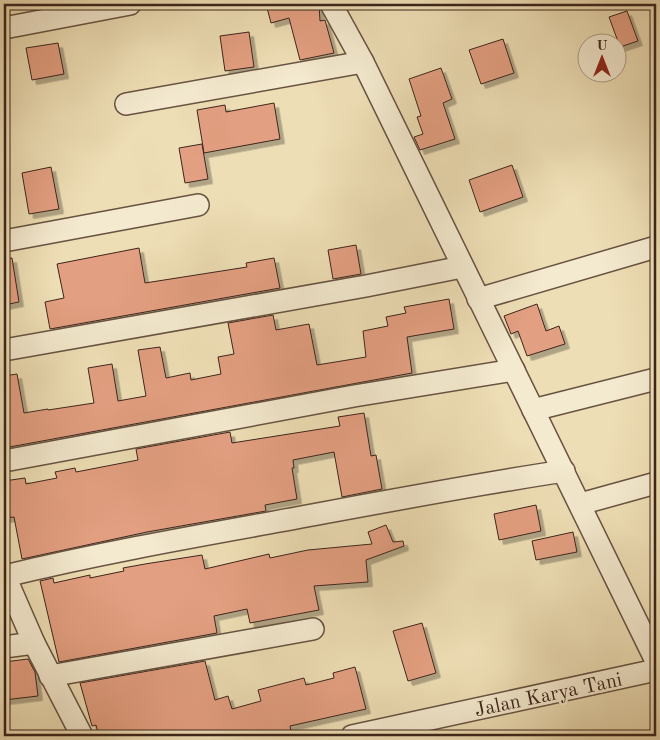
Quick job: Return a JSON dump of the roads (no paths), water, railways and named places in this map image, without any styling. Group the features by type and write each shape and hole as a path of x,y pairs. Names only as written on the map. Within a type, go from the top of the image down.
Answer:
{"street":[{"path":"4,28 130,4"},
{"path":"331,4 363,62 656,661"},
{"path":"126,104 363,62"},
{"path":"4,241 198,205"},
{"path":"478,299 656,247"},
{"path":"4,350 366,286 462,267"},
{"path":"4,461 354,396 514,370"},
{"path":"533,410 656,379"},
{"path":"82,736 34,643 4,575 169,541 401,498 564,471"},
{"path":"580,504 656,483"},
{"path":"50,676 314,629"},
{"path":"4,647 34,643"},
{"name":"Jalan Karya Tani","path":"352,736 656,670"}]}
